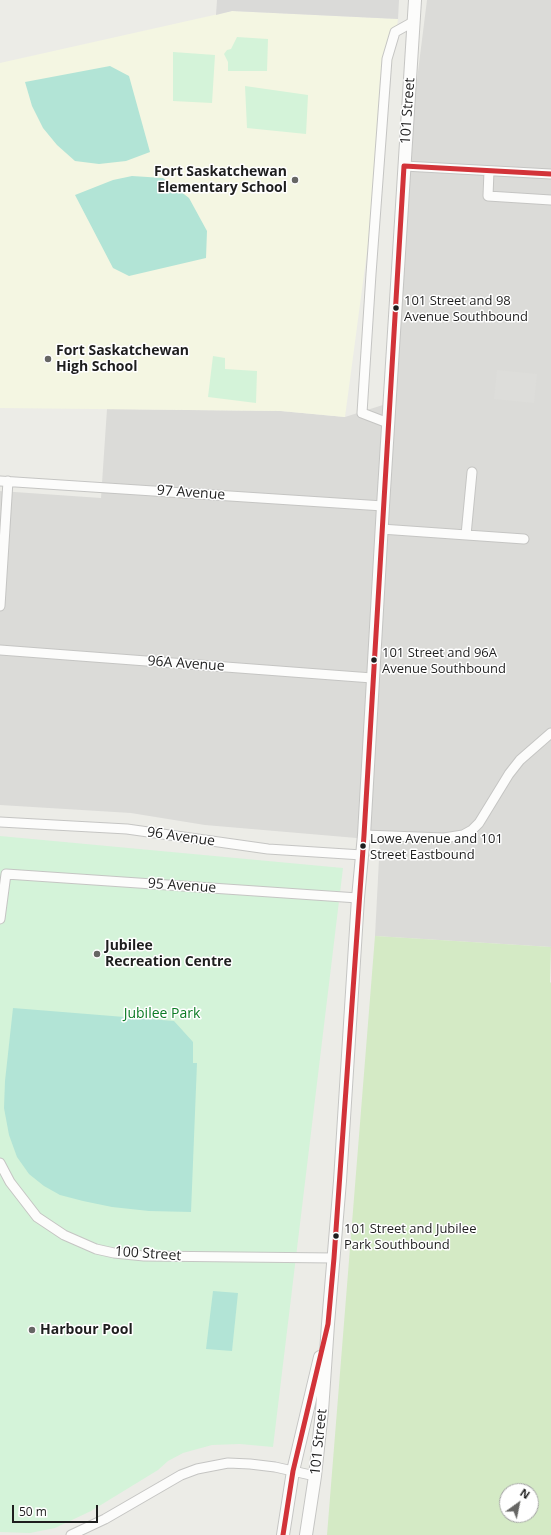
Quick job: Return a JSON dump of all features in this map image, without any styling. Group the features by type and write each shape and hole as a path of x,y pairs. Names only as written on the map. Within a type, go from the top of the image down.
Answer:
{"street":[{"name":"101 Street","path":"306,1535 315,1476 322,1411 334,1258 358,898 364,835 381,529 415,0"},
{"path":"388,423 362,413 387,59 395,32 413,22"},
{"path":"404,166 551,174"},
{"path":"489,171 488,196 551,200"},
{"path":"466,535 472,472"},
{"path":"0,606 4,481"},
{"name":"97 Avenue","path":"4,481 383,506"},
{"path":"381,529 524,539"},
{"name":"96A Avenue","path":"0,650 372,678"},
{"path":"364,835 444,838 463,835 472,830 479,823 509,774 520,760 551,733"},
{"name":"96 Avenue","path":"0,822 126,829 268,849 362,855"},
{"name":"95 Avenue","path":"0,919 6,874 358,898"},
{"name":"100 Street","path":"0,1163 10,1182 37,1217 64,1235 96,1248 114,1253 144,1256 334,1258"},
{"name":"101 Street","path":"284,1535 293,1471 328,1324"},
{"path":"71,1535 105,1519 181,1475 197,1469 228,1463 250,1464 315,1476"}],"shaded area":[{"path":"217,0 399,0 398,19 232,11 216,15"},
{"path":"427,0 551,0 551,947 375,936 380,840 205,825 131,813 0,805 0,491 101,498 107,409 281,411 345,417 386,404 404,183"},
{"path":"232,11 398,19 345,417 281,411 0,408 0,63"},
{"path":"497,370 537,374 534,403 494,399"}],"green space":[{"path":"237,37 268,39 267,71 228,71 228,62 224,54 227,50 231,49"},
{"path":"173,52 215,55 212,103 173,101"},
{"path":"110,66 129,76 150,152 126,161 99,164 75,161 57,145 43,128 32,106 25,82"},
{"path":"245,86 308,95 306,134 247,128"},
{"path":"132,176 163,178 189,198 207,231 206,258 129,276 113,268 75,195 113,180"},
{"path":"213,356 225,358 225,369 257,371 256,403 208,397"},
{"name":"Jubilee Park","path":"0,836 343,868 273,1447 240,1444 212,1445 183,1453 168,1461 158,1470 91,1511 55,1528 30,1533 0,1532"},
{"path":"375,936 551,947 551,1535 327,1535"},
{"path":"13,1008 174,1021 193,1042 193,1063 197,1063 191,1212 149,1211 112,1207 83,1201 60,1195 44,1186 29,1174 17,1157 9,1135 4,1108 5,1081"},
{"path":"213,1291 238,1293 232,1351 206,1349"}],"transit line":[{"path":"283,1535 293,1471 328,1324 334,1258 364,835 404,166 551,174"}],"place":[{"name":"Fort Saskatchewan Elementary School","path":"295,180"},
{"name":"101 Street and 98 Avenue Southbound","path":"396,308"},
{"name":"Fort Saskatchewan High School","path":"48,359"},
{"name":"101 Street and 96A Avenue Southbound","path":"374,660"},
{"name":"Lowe Avenue and 101 Street Eastbound","path":"363,846"},
{"name":"Jubilee Recreation Centre","path":"97,954"},
{"name":"101 Street and Jubilee Park Southbound","path":"336,1236"},
{"name":"Harbour Pool","path":"32,1330"}]}
